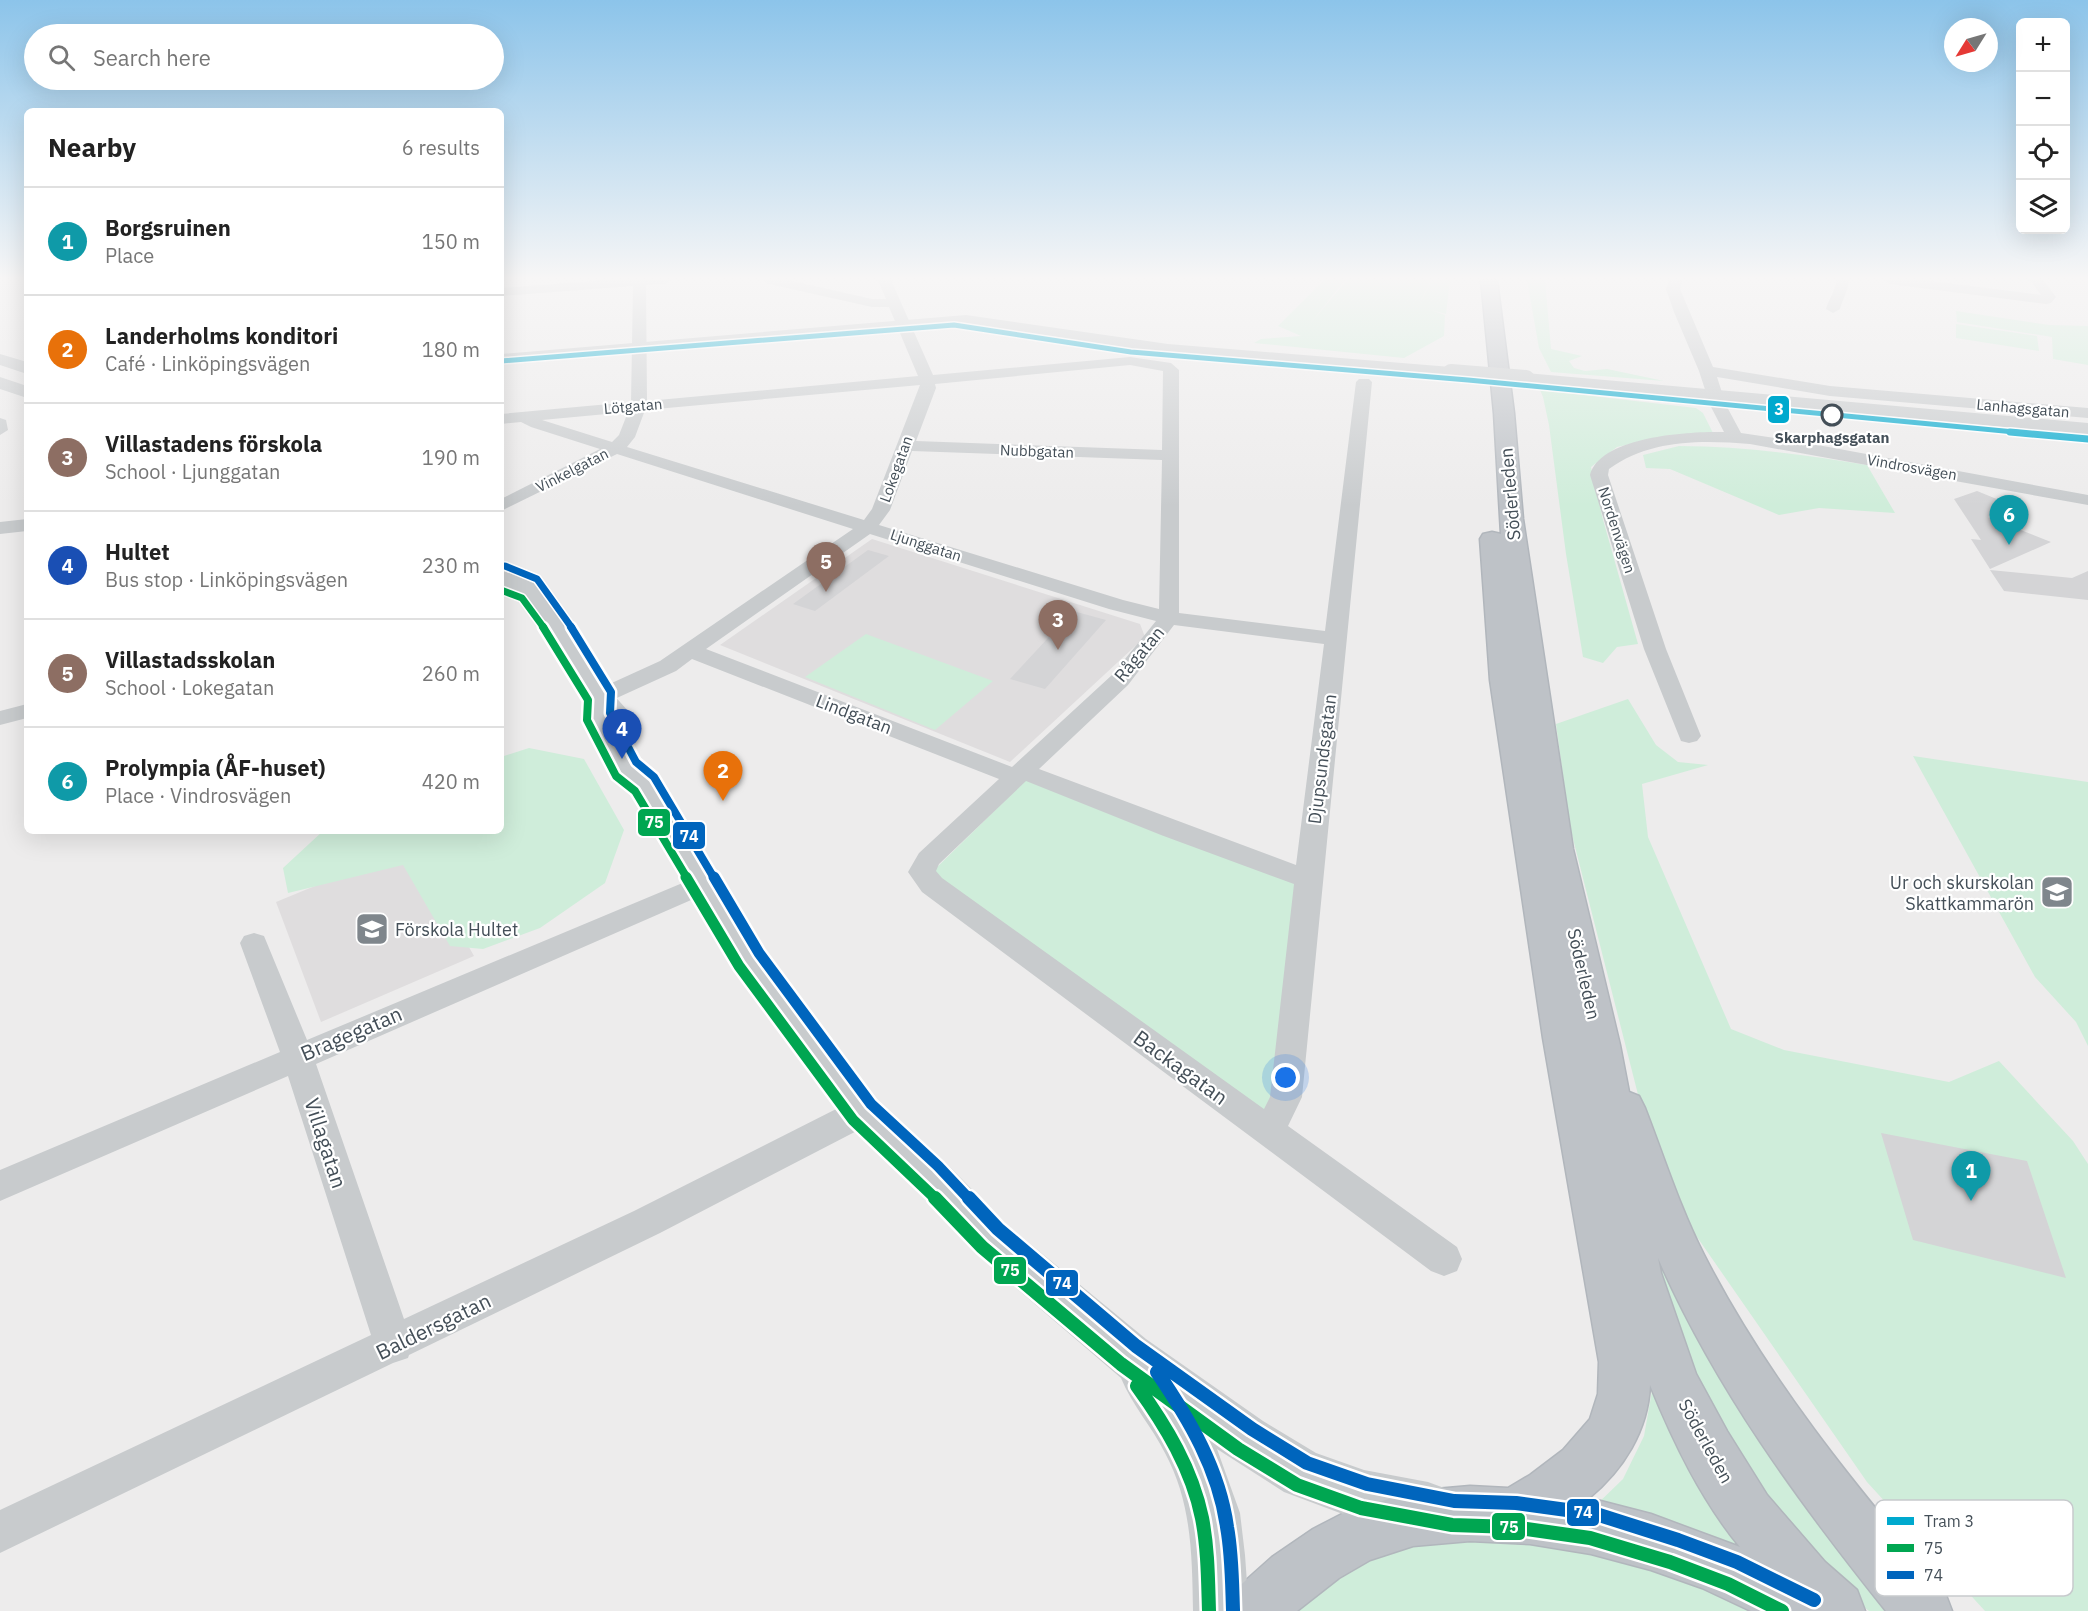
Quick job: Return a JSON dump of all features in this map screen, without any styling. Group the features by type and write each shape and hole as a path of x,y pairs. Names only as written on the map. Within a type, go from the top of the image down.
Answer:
{"highway":[{"name":"Söderleden","path":"1493,355 1504,413 1511,519 1556,849 1600,1045 1637,1273 1675,1385 1708,1450 1748,1514 1805,1582 1836,1611"},
{"name":"Söderleden","path":"1477,358 1504,680 1563,1038 1624,1362 1623,1401 1610,1436 1589,1463 1558,1489 1514,1515"},
{"path":"1600,1045 1662,1211 1697,1290 1741,1364 1795,1446 1875,1554"},
{"path":"1256,1611 1280,1586 1317,1558 1363,1534 1405,1522 1453,1513 1514,1515 1593,1526 1674,1551 1733,1573 1809,1611"},
{"path":"1910,1596 1923,1611"}],"street":[{"path":"504,359 549,355"},
{"name":"Vinkelgatan","path":"504,504 616,448 627,437 639,405 640,355"},
{"path":"917,355 927,380"},
{"path":"1218,355 1370,374 1451,373 2088,429"},
{"path":"1700,355 1715,396 1736,440"},
{"path":"0,359 24,367"},
{"name":"Lötgatan","path":"504,419 1124,362"},
{"name":"Rågatan","path":"922,872 928,860 1119,680 1169,618 1171,370 1166,366 1152,363 1124,362"},
{"name":"Lanhagsgatan","path":"1707,371 1830,391 2088,413"},
{"name":"Djupsundsgatan","path":"1269,1132 1286,1097 1308,879 1370,374"},
{"name":"Lokegatan","path":"600,697 642,680 691,651 868,527 881,510 903,446 928,387 927,380"},
{"path":"0,383 24,391"},
{"name":"Ljunggatan","path":"524,417 537,424 1116,605 1169,618 1336,639"},
{"path":"0,423 0,430"},
{"name":"Nordenvägen","path":"1689,736 1655,649 1599,475 1601,467 1609,460 1649,446 1680,439 1736,440"},
{"name":"Vindrosvägen","path":"1736,440 1791,446 2088,500"},
{"name":"Nubbgatan","path":"903,446 1170,455"},
{"path":"0,528 24,525"},
{"path":"504,578 529,588 537,597 600,697 598,715 627,770 644,783 748,960 862,1112 930,1175 990,1238 1129,1355 1245,1439 1302,1474 1364,1496 1453,1513"},
{"name":"Lindgatan","path":"691,651 1308,879"},
{"path":"0,718 24,712"},
{"name":"Backagatan","path":"922,872 932,885 1444,1259"},
{"name":"Bragegatan","path":"0,1186 297,1056 704,883"},
{"name":"Villagatan","path":"254,944 297,1056 394,1345"},
{"name":"Baldersgatan","path":"0,1532 394,1345 764,1164 862,1112"},
{"path":"1129,1355 1174,1417 1191,1448 1211,1501 1221,1611"}],"shaded area":[{"path":"872,539 1140,624 1145,637 1010,762 720,645"},
{"name":"Förskola Hultet","path":"412,846 474,956 321,1022 276,902"}],"green space":[{"path":"1376,355 1409,355 1404,358"},
{"path":"1543,355 1578,355 1582,356 1569,361 1574,368 1585,371 1607,369 1664,381 1551,372"},
{"path":"2053,355 2088,355 2088,365 2053,359"},
{"path":"1540,390 1696,408 1703,413 1714,435 1670,435 1617,447 1591,467 1602,516 1638,644 1617,647 1603,663 1583,657 1566,554 1549,425"},
{"path":"1679,446 1773,452 1867,465 1895,513 1819,508 1779,515 1670,469 1646,468 1643,455"},
{"path":"866,634 993,681 935,730 805,677"},
{"path":"1628,699 1656,745 1678,762 1708,765 1642,784 1648,837 1731,1029 1784,1050 1949,1082 1999,1061 2073,1141 2088,1164 2088,1611 1985,1611 1971,1596 2073,1596 2073,1500 1883,1500 1867,1482 1661,1185 1570,827 1556,724"},
{"path":"529,748 584,759 624,830 605,883 540,928 483,949 450,946 403,865 288,893 283,868 320,834 504,834 504,756"},
{"path":"1913,756 2088,782 2088,1046 2076,1022 2035,977"},
{"path":"1026,780 1295,883 1270,1114 928,876"},
{"path":"1650,1224 1875,1564 1875,1596 1896,1596 1906,1611 1869,1611 1829,1580 1762,1503 1676,1346"},
{"path":"1660,1384 1774,1573 1591,1510 1623,1479 1644,1436 1652,1391"},
{"path":"1473,1532 1599,1540 1768,1611 1295,1611 1303,1601 1385,1552"}],"building":[{"path":"1977,491 2014,506 1988,517 2051,542 1990,569 1971,539 1981,540 1954,499"},
{"path":"868,550 889,556 815,611 793,604"},
{"path":"1990,570 2072,578 2088,571 2088,600 2004,591"},
{"path":"1073,611 1106,620 1045,689 1010,679"},
{"path":"1881,1133 2027,1161 2066,1278 1913,1240"}],"tram line":[{"name":"3","path":"504,361 574,355"},
{"name":"3","path":"1169,355 1468,380 2088,439"}],"transit line":[{"name":"74","path":"505,566 537,579 558,606 611,692 610,713 636,762 654,777 759,953 871,1104 938,1166 998,1229 1136,1346 1252,1429 1307,1463 1367,1484 1454,1501 1516,1503 1596,1514 1678,1540 1737,1562 1814,1600"},
{"name":"75","path":"504,591 522,598 539,620 588,700 587,720 616,776 635,791 739,966 853,1120 922,1184 982,1247 1121,1364 1238,1449 1297,1485 1361,1508 1452,1525 1513,1527 1590,1538 1670,1562 1728,1584 1782,1611"},
{"name":"74","path":"1157,1372 1199,1439 1214,1475 1229,1537 1233,1610"},
{"name":"75","path":"1137,1386 1177,1449 1198,1500 1205,1541 1209,1611"}],"place":[{"name":"Skarphagsgatan","path":"1832,415"},
{"name":"Prolympia (ÅF-huset)","path":"2009,545"},
{"name":"Villastadsskolan","path":"826,592"},
{"name":"Villastadens förskola","path":"1058,650"},
{"name":"Hultet","path":"622,759"},
{"name":"Landerholms konditori","path":"723,801"},
{"name":"Ur och skurskolan Skattkammarön","path":"2057,892"},
{"name":"Förskola Hultet","path":"372,929"},
{"name":"Borgsruinen","path":"1971,1201"}]}
